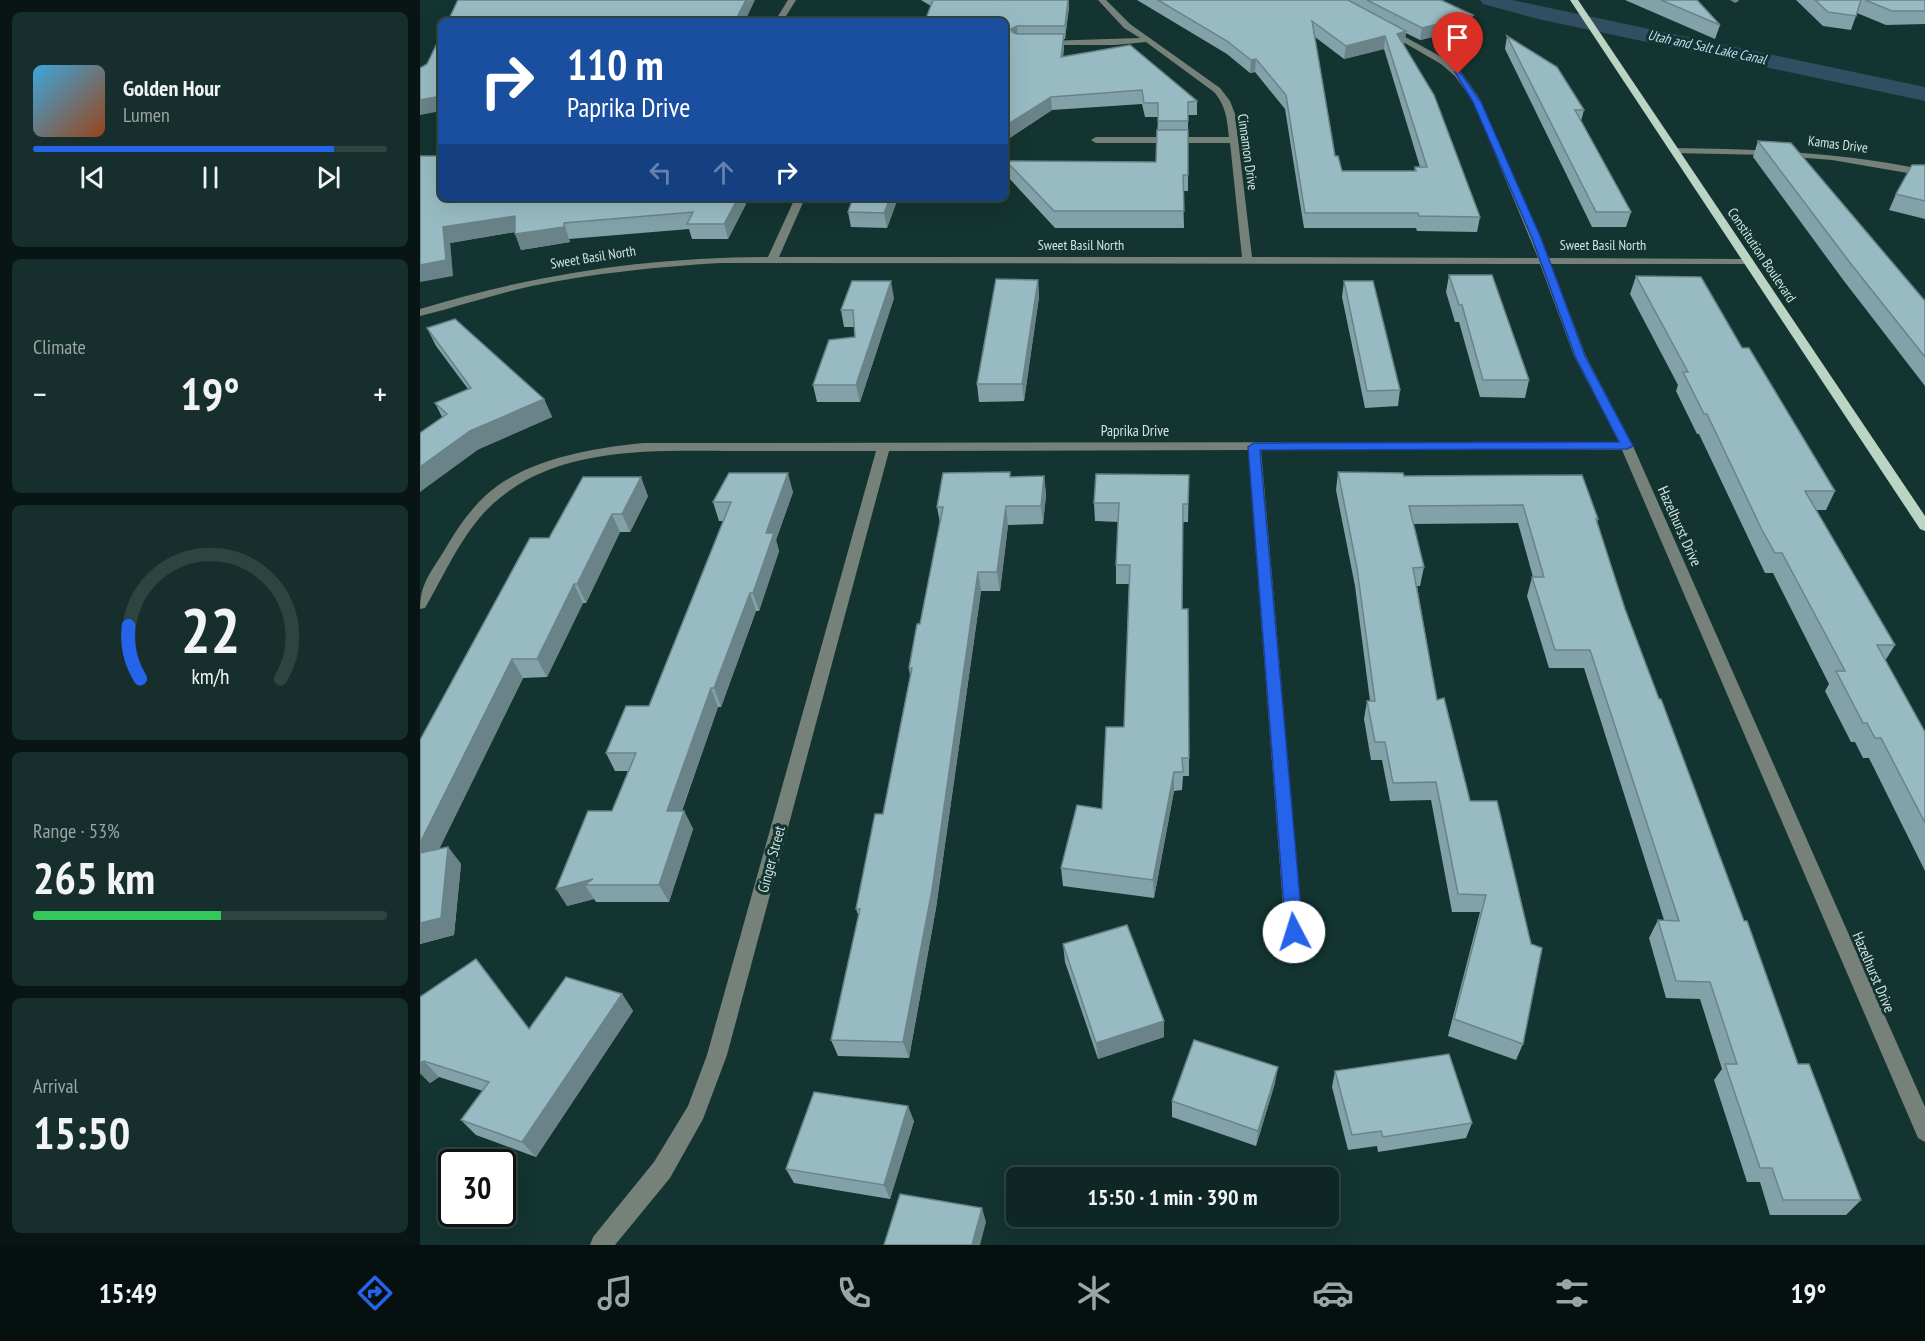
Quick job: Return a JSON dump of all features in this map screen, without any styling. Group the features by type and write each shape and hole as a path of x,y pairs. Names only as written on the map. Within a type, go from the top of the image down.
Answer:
{"main road":[{"name":"Constitution Boulevard","path":"1574,0 1925,526"}],"street":[{"path":"781,18 792,0"},
{"name":"Cinnamon Drive","path":"1102,0 1118,18 1217,90 1230,114 1247,259"},
{"name":"Hazelhurst Drive","path":"1374,22 1428,51 1458,74 1469,87 1544,260 1580,356 1627,446 1925,1131"},
{"path":"1040,43 1115,43 1147,40"},
{"path":"1096,140 1234,140"},
{"name":"Kamas Drive","path":"1674,151 1758,151 1823,155 1876,162 1925,173"},
{"path":"772,260 799,201"},
{"name":"Sweet Basil North","path":"420,313 467,297 584,272 658,263 772,260 1247,259 1748,261"},
{"name":"Paprika Drive","path":"420,604 465,530 489,499 524,477 564,460 606,450 644,447 884,446 1627,446"},
{"name":"Ginger Street","path":"601,1245 662,1170 696,1112 717,1055 884,446"},
{"path":"1254,447 1294,932"}],"building":[{"path":"458,0 746,0 737,18 449,18"},
{"path":"933,0 1068,0 1065,26 1017,26 1011,29 1012,32 1017,34 1064,34 1061,57 1130,45 1197,101 1188,102 1188,121 1158,121 1158,103 1144,103 1142,90 1051,97 1008,124 1008,18 926,18"},
{"path":"1158,0 1348,0 1406,31 1397,34 1434,95 1480,217 1419,216 1418,213 1305,213 1286,95 1256,59 1251,60 1227,41","holes":["1312,21 1346,46 1385,36 1427,167 1415,167 1416,171 1342,171 1338,156 1335,156"]},
{"path":"1367,0 1441,0 1473,15 1422,28"},
{"path":"1661,0 1697,0 1720,25"},
{"path":"1815,0 1861,0 1856,16 1828,12"},
{"path":"1865,0 1925,0 1925,11 1892,11"},
{"path":"1507,36 1557,67 1584,110 1575,110 1631,212 1596,212"},
{"path":"438,41 438,97 420,100 420,68 427,64"},
{"path":"1157,130 1188,130 1188,175 1183,175 1184,211 1054,211 1008,163 1008,161 1156,162"},
{"path":"1758,141 1791,143 1925,301 1925,357 1851,264"},
{"path":"420,156 438,156 438,201 736,201 724,224 687,224 693,212 564,223 564,227 515,234 515,216 443,227 446,260 420,265"},
{"path":"1912,165 1925,165 1925,201 1896,194"},
{"path":"852,201 889,201 884,213 848,212"},
{"path":"1449,275 1492,275 1529,380 1483,380 1462,305 1459,305"},
{"path":"1636,276 1701,277 1742,348 1749,348 1835,491 1805,491 1895,645 1877,645 1925,732 1925,823 1881,738 1875,738 1867,723 1863,723 1836,671 1845,671 1782,553 1775,553 1762,530 1707,414 1704,414 1683,372 1688,372"},
{"path":"996,279 1038,280 1022,384 977,384"},
{"path":"852,281 891,281 856,385 813,385 829,340 855,337 853,310 841,310"},
{"path":"1344,281 1373,281 1400,390 1367,391"},
{"path":"455,319 544,399 470,431 420,467 420,433 447,414 435,403 471,388 427,328"},
{"path":"1010,472 1010,477 1044,476 1041,506 1006,506 997,572 978,572 932,890 903,1042 831,1040 860,909 856,909 875,814 883,814 912,668 909,668 917,624 920,624 943,507 937,507 943,473"},
{"path":"1338,472 1403,473 1404,476 1582,475 1625,609 1744,921 1747,921 1798,1064 1809,1064 1861,1200 1783,1200 1772,1168 1760,1168 1725,1064 1737,1064 1710,982 1676,981 1658,920 1679,921 1590,650 1555,650 1532,577 1544,577 1523,505 1409,506 1424,567 1413,568 1437,700 1444,698 1470,801 1497,801 1531,944 1542,948 1523,1044 1454,1019 1486,895 1458,894 1436,782 1393,783 1385,742 1375,742 1367,701 1375,701 1357,568"},
{"path":"729,473 788,473 766,533 774,533 753,593 750,593 714,688 711,688 667,811 684,811 659,885 585,885 593,879 556,889 588,811 612,811 636,753 606,753 626,706 649,706 731,502 713,502"},
{"path":"1096,474 1189,475 1188,504 1183,504 1182,609 1188,609 1189,758 1182,758 1183,772 1174,772 1153,880 1061,868 1077,805 1102,809 1106,727 1124,727 1130,565 1116,565 1119,503 1094,503"},
{"path":"583,477 641,477 622,514 612,514 537,659 512,659 420,843 420,740 530,538 549,538"},
{"path":"448,847 441,918 420,923 420,853"},
{"path":"1127,925 1164,1021 1096,1043 1063,944"},
{"path":"476,959 529,1029 566,977 622,994 522,1142 461,1120 489,1082 424,1061 420,1063 420,997"},
{"path":"1194,1040 1278,1067 1258,1131 1172,1101"},
{"path":"1449,1054 1472,1123 1383,1137 1381,1131 1352,1135 1335,1071"},
{"path":"814,1092 908,1106 884,1185 786,1169"},
{"path":"900,1194 982,1208 972,1245 884,1245"}],"waterway":[{"name":"Utah and Salt Lake Canal","path":"1490,0 1538,13 1925,94"}],"route":[{"path":"1294,932 1254,447 1627,446 1580,356 1536,238 1477,102 1469,87 1458,74"}]}
